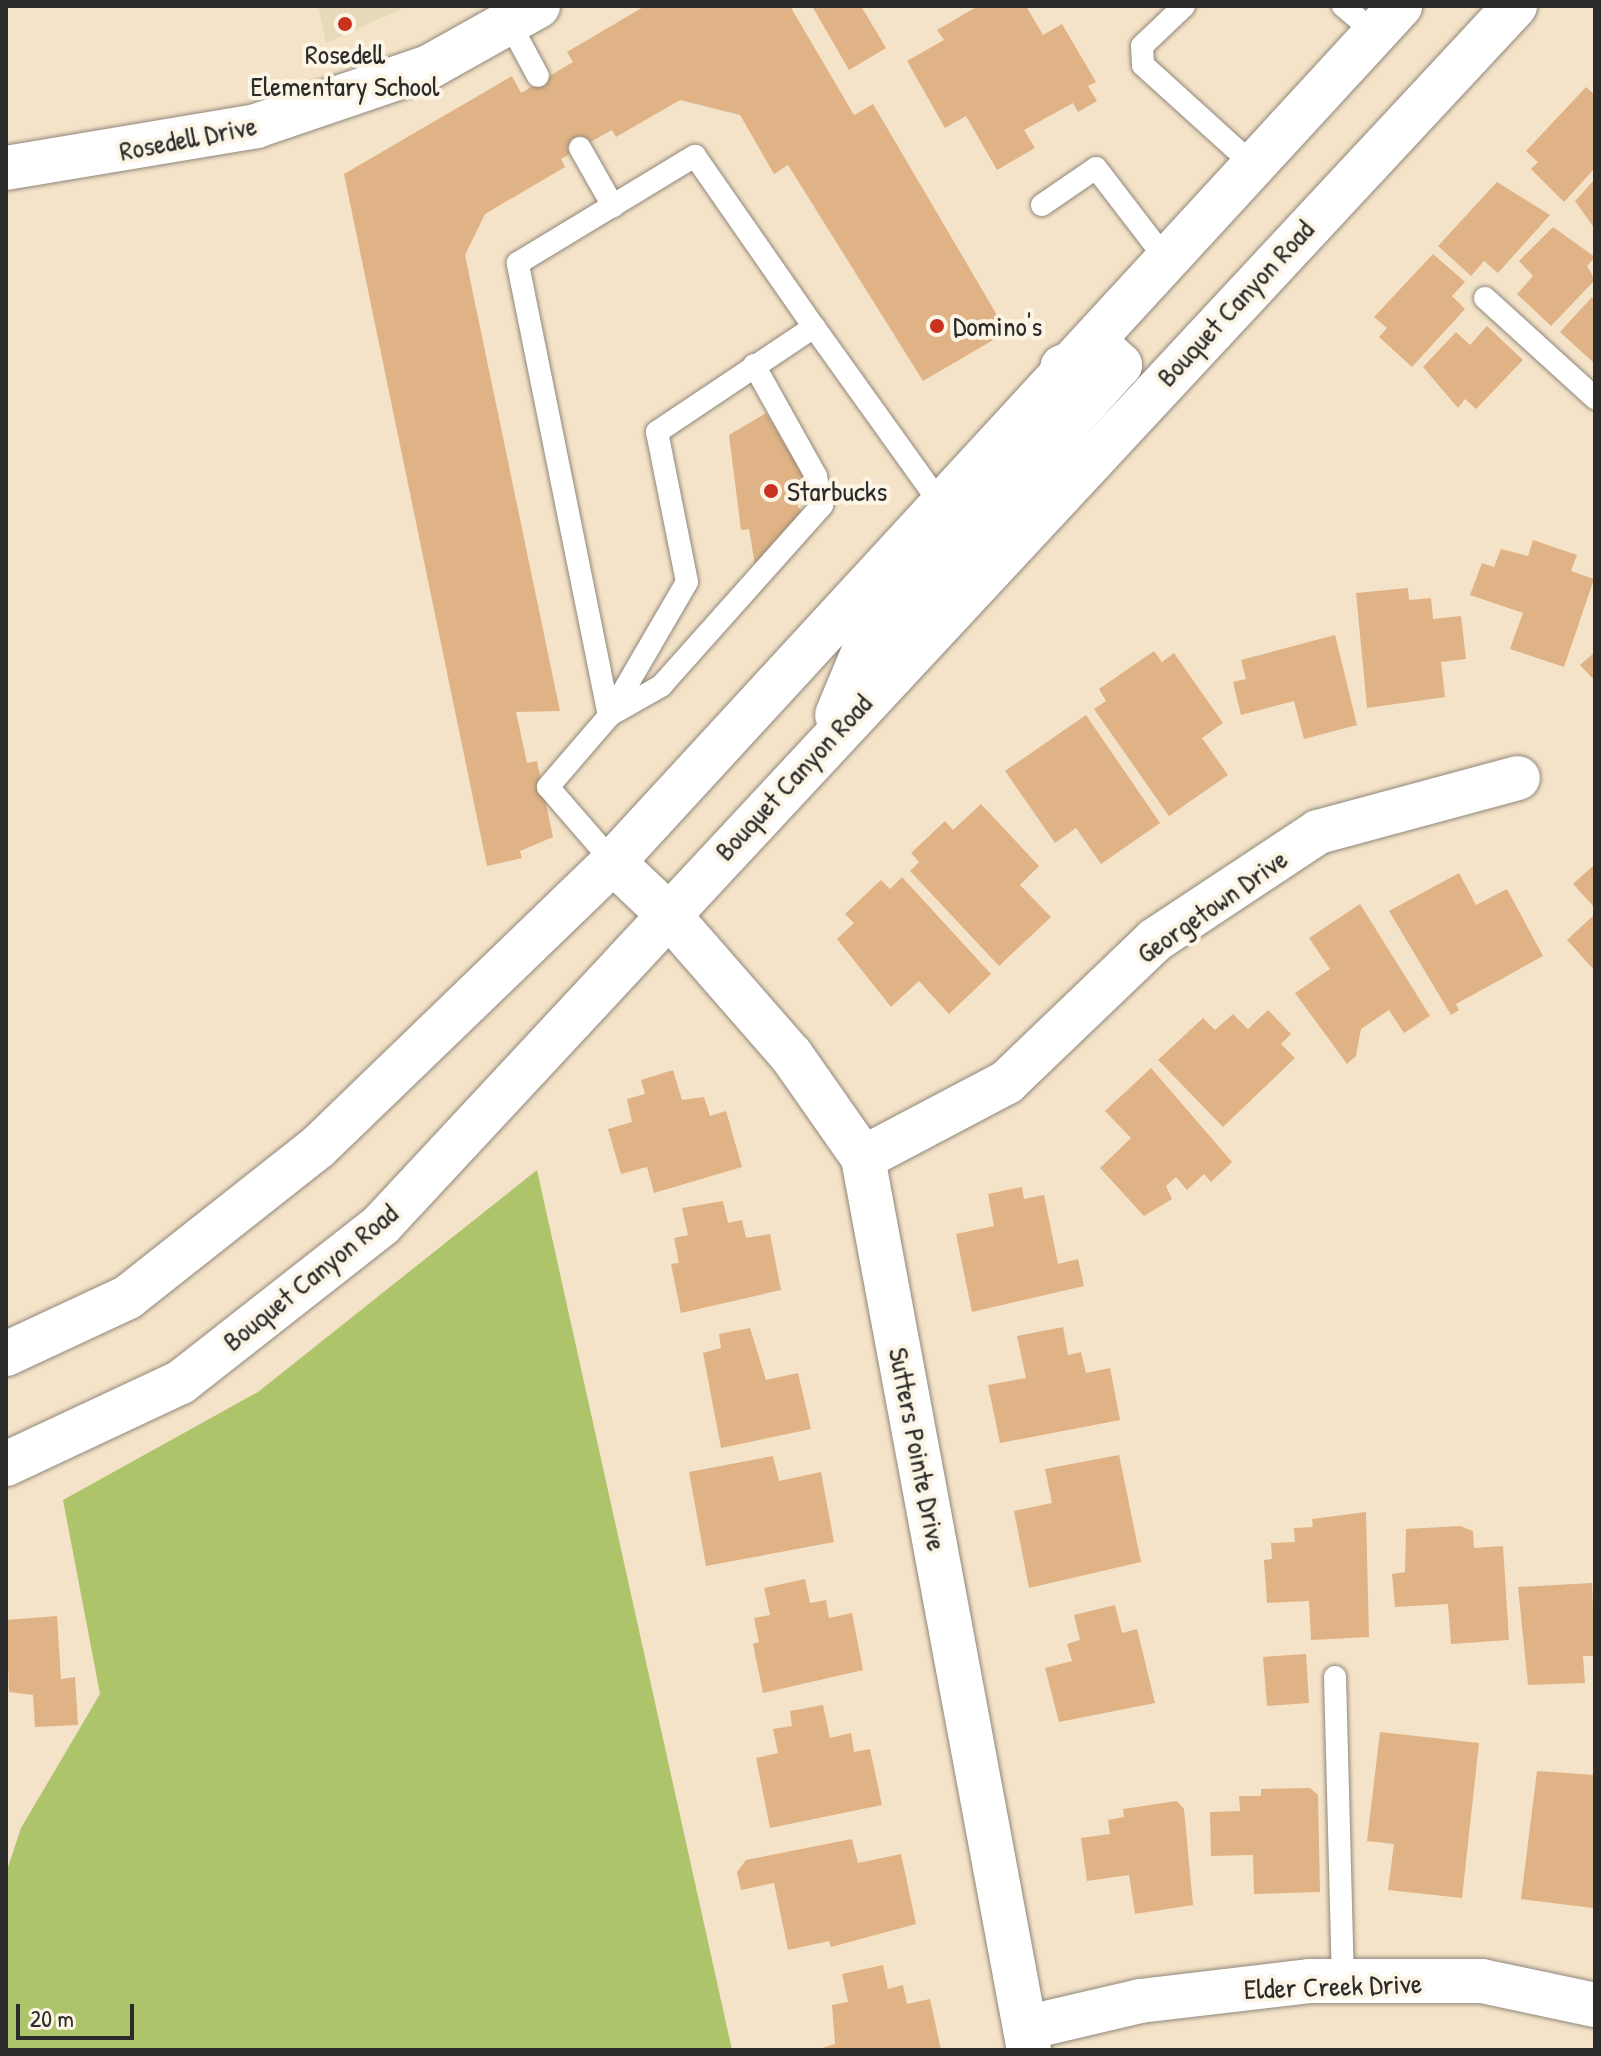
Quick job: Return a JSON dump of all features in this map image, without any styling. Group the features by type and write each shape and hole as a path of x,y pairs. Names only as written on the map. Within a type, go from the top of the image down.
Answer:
{"main road":[{"name":"Bouquet Canyon Road","path":"6,1464 181,1382 381,1225 825,743 1515,6"},
{"name":"Rosedell Drive","path":"6,168 256,126 429,67 524,14"},
{"path":"6,1354 128,1297 318,1147 613,862 942,506 1062,367 1251,163 1373,15"},
{"path":"825,743 865,648 1120,365 1106,352 1062,367"},
{"name":"Georgetown Drive","path":"863,1158 1007,1082 1155,940 1318,832 1518,778"},
{"name":"Sutters Pointe Drive","path":"613,862 667,913 791,1055 863,1158 1027,2039"},
{"name":"Elder Creek Drive","path":"1027,2039 1140,2001 1343,1981 1482,1981 1595,2005"}],"lane":[{"path":"1184,6 1142,46 1143,65 1251,163"},
{"path":"524,14 538,76"},
{"path":"580,148 613,206"},
{"path":"609,716 518,263 695,156 942,506"},
{"path":"1042,205 1096,168 1165,258"},
{"path":"1485,298 1595,398"},
{"path":"613,862 548,787 609,716 687,582 657,432 814,327"},
{"path":"609,716 661,686 822,505 816,476 754,365"},
{"path":"1335,1677 1343,1981"}],"shaded area":[{"name":"Rosedell Elementary School","path":"318,6 408,6 326,43"}],"green space":[{"path":"537,1170 732,2050 6,2050 6,1873 21,1828 100,1694 63,1500 258,1392"}],"building":[{"path":"645,6 790,6 854,115 873,104 1007,332 923,381 788,165 774,174 740,115 680,100 616,137 612,130 561,159 565,167 485,214 465,255 560,711 516,712 527,763 537,761 553,837 520,851 522,858 487,866 344,174 512,76 521,93 573,62 567,52"},
{"path":"812,6 861,6 886,48 849,70"},
{"path":"978,6 1026,6 1043,35 1062,24 1096,82 1088,86 1097,101 1078,112 1073,103 1024,130 1035,148 997,170 966,116 945,128 907,61 944,40 937,30"},
{"path":"1586,87 1595,95 1595,168 1564,202 1531,169 1538,162 1526,151"},
{"path":"1595,179 1595,229 1575,201"},
{"path":"1497,182 1550,215 1498,273 1484,261 1471,276 1438,246"},
{"path":"1553,227 1595,257 1587,266 1595,280 1551,326 1517,294 1533,276 1519,261"},
{"path":"1433,254 1465,282 1452,296 1465,309 1412,367 1379,337 1387,328 1374,317"},
{"path":"1592,297 1595,300 1595,364 1560,332"},
{"path":"1487,326 1523,360 1476,409 1465,399 1458,408 1423,367 1456,332 1470,345"},
{"name":"Starbucks","path":"766,413 794,459 801,454 809,487 797,506 804,513 755,565 749,529 741,530 729,435"},
{"path":"1533,540 1577,555 1571,571 1594,579 1564,667 1510,649 1523,613 1470,595 1482,563 1494,567 1501,549 1528,556"},
{"path":"1408,588 1409,600 1431,598 1433,619 1461,616 1466,659 1441,662 1445,697 1367,708 1356,593"},
{"path":"1335,635 1357,725 1304,739 1294,701 1241,715 1233,682 1246,679 1241,660"},
{"path":"1154,651 1162,662 1174,653 1223,723 1202,738 1228,775 1169,816 1094,709 1106,701 1099,689"},
{"path":"1595,652 1595,681 1580,665"},
{"path":"1086,715 1160,823 1101,864 1076,828 1055,843 1005,771"},
{"path":"981,804 1039,866 1020,885 1051,917 999,966 910,871 919,862 911,853 945,821 953,830"},
{"path":"1595,864 1595,908 1573,884"},
{"path":"1459,873 1476,905 1507,889 1543,956 1456,1004 1459,1010 1451,1015 1389,911"},
{"path":"902,877 991,974 949,1014 919,981 891,1007 837,939 854,923 845,914 881,880 890,889"},
{"path":"1360,904 1430,1016 1404,1033 1389,1010 1361,1029 1356,1056 1347,1064 1295,993 1330,969 1309,938"},
{"path":"1595,914 1595,971 1567,940"},
{"path":"1268,1010 1291,1034 1281,1044 1295,1058 1223,1127 1158,1060 1203,1018 1215,1030 1233,1014 1248,1029"},
{"path":"1151,1068 1232,1162 1211,1182 1204,1174 1187,1190 1176,1177 1166,1186 1172,1199 1144,1216 1100,1168 1131,1138 1105,1111"},
{"path":"673,1070 682,1100 704,1097 710,1116 726,1111 742,1167 654,1193 647,1167 621,1174 608,1129 632,1122 627,1099 645,1094 641,1080"},
{"path":"1022,1187 1024,1199 1044,1195 1058,1264 1078,1259 1084,1286 972,1312 956,1234 994,1226 988,1194"},
{"path":"723,1201 728,1223 742,1220 746,1238 770,1234 781,1290 681,1313 671,1264 679,1263 674,1238 688,1235 682,1208"},
{"path":"1063,1327 1068,1355 1081,1352 1086,1373 1110,1368 1120,1420 1000,1443 988,1385 1026,1378 1017,1336"},
{"path":"750,1328 766,1380 798,1373 811,1429 721,1448 703,1353 721,1348 719,1334"},
{"path":"1119,1455 1141,1562 1029,1588 1014,1511 1052,1503 1045,1469"},
{"path":"773,1456 779,1481 821,1472 834,1542 706,1566 689,1472"},
{"path":"1366,1512 1369,1637 1311,1640 1309,1601 1267,1603 1264,1560 1272,1559 1271,1543 1295,1542 1294,1528 1313,1527 1312,1519"},
{"path":"1460,1526 1473,1531 1474,1548 1503,1546 1509,1640 1451,1644 1448,1604 1395,1607 1392,1574 1405,1572 1406,1529"},
{"path":"805,1579 810,1603 826,1600 829,1618 852,1613 863,1670 763,1693 753,1644 759,1642 754,1618 770,1615 764,1588"},
{"path":"1592,1583 1595,1656 1583,1656 1585,1683 1528,1685 1518,1587"},
{"path":"1115,1605 1122,1633 1137,1629 1155,1703 1059,1722 1045,1668 1072,1661 1067,1644 1080,1640 1074,1615"},
{"path":"57,1616 61,1679 75,1677 78,1725 35,1727 33,1695 9,1692 6,1620"},
{"path":"1306,1654 1309,1703 1267,1706 1263,1657"},
{"path":"823,1705 830,1738 851,1733 854,1752 870,1749 882,1805 770,1828 756,1758 778,1753 773,1729 792,1726 790,1711"},
{"path":"1380,1732 1479,1743 1462,1898 1388,1890 1394,1844 1367,1841"},
{"path":"1537,1771 1595,1775 1593,1908 1521,1899"},
{"path":"1310,1788 1318,1795 1320,1892 1254,1894 1253,1855 1211,1856 1210,1812 1240,1811 1239,1796 1261,1796 1261,1789"},
{"path":"1177,1801 1184,1809 1193,1905 1135,1914 1129,1875 1087,1881 1081,1838 1110,1834 1108,1820 1124,1817 1123,1809"},
{"path":"852,1839 858,1863 901,1854 916,1924 831,1947 829,1941 788,1950 774,1883 741,1890 737,1872 746,1860"},
{"path":"883,1965 888,1989 903,1985 907,2004 930,1999 941,2050 816,2050 835,2044 832,2005 848,2002 842,1974"}],"place":[{"name":"Rosedell Elementary School","path":"345,24"},
{"name":"Domino's","path":"937,326"},
{"name":"Starbucks","path":"771,491"}]}
